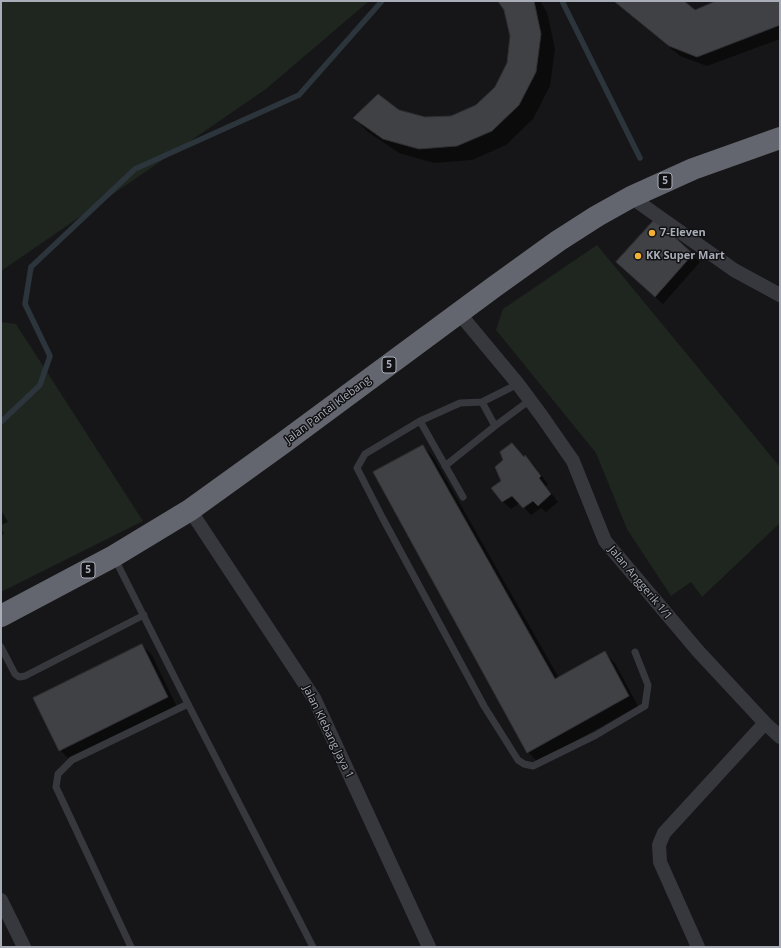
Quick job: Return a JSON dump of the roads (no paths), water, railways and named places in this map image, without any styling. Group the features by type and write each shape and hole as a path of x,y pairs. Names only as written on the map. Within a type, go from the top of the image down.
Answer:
{"highway":[{"name":"Jalan Pantai Klebang","path":"1,616 114,556 190,510 558,241 597,216 631,197 693,168 780,138"}],"street":[{"path":"631,197 734,270 780,295"},
{"name":"Jalan Anggerik 1/1","path":"459,313 518,384 573,461 605,541 698,651 780,737"},
{"name":"Jalan Klebang Jaya 1","path":"190,510 314,698 429,947"},
{"path":"698,947 660,862 659,845 664,833 765,723"},
{"path":"1,900 24,947"}],"lane":[{"path":"518,384 482,402 460,403 420,421 365,454 357,468 484,706 518,760 524,764 533,766 596,735 645,706 648,685 635,652"},
{"path":"445,466 530,400"},
{"path":"482,402 495,426"},
{"path":"420,421 462,497"},
{"path":"114,556 313,947"},
{"path":"1,647 15,674 19,677 25,676 144,615"},
{"path":"131,947 56,787 58,774 72,760 188,704"}],"waterway":[{"path":"1,422 40,385 50,356 25,304 31,267 135,169 299,95 382,1"},
{"path":"562,1 640,158"}],"place":[{"name":"7-Eleven","path":"652,233"},
{"name":"KK Super Mart","path":"638,256"}]}
